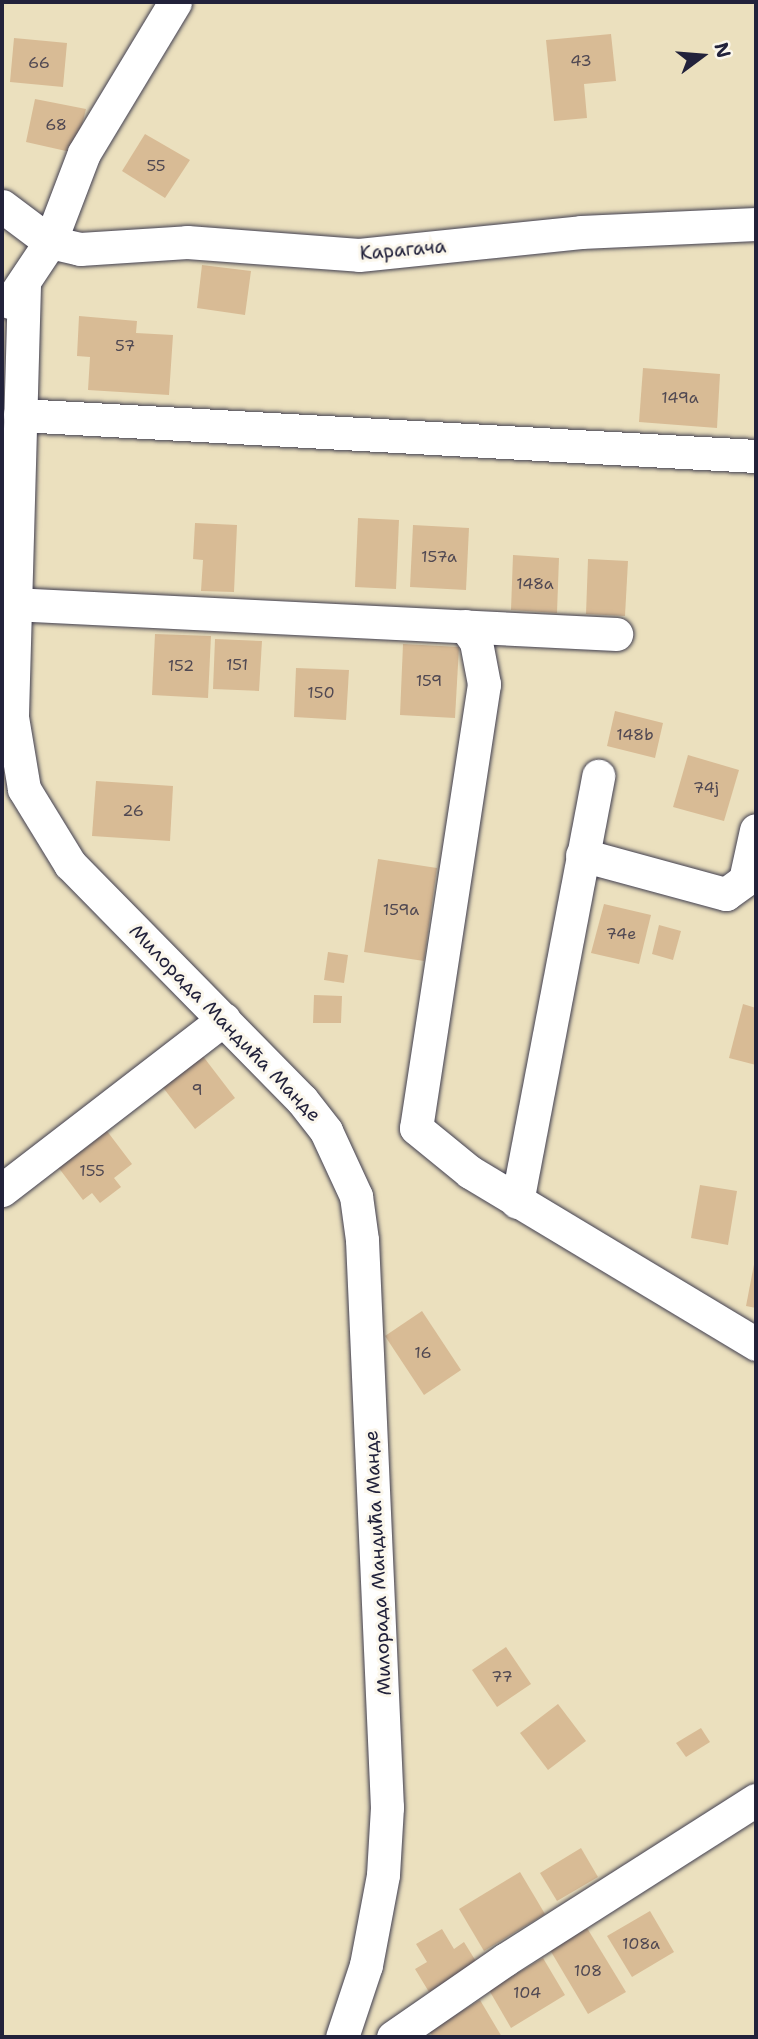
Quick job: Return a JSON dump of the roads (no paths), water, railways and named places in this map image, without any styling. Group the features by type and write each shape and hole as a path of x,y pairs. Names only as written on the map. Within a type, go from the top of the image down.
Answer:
{"street":[{"path":"2,312 24,285 50,242 84,153 175,2"},
{"path":"2,206 50,242"},
{"name":"Карагача","path":"50,242 80,249 187,242 359,256 581,232 756,224"},
{"name":"Милорада Мандића Манде","path":"24,285 12,604 12,717 16,754 29,799 70,864 224,1018 326,1131 356,1196 362,1240 387,1807 383,1875 366,1965 342,2037"},
{"path":"20,415 756,456"},
{"path":"12,604 616,634"},
{"path":"465,626 476,642 484,684 416,1128 470,1172 517,1202 756,1344"},
{"path":"517,1202 598,776"},
{"path":"582,855 726,894 745,880 756,830"},
{"path":"2,1190 224,1018"},
{"path":"393,2037 506,1959 756,1800"}]}
